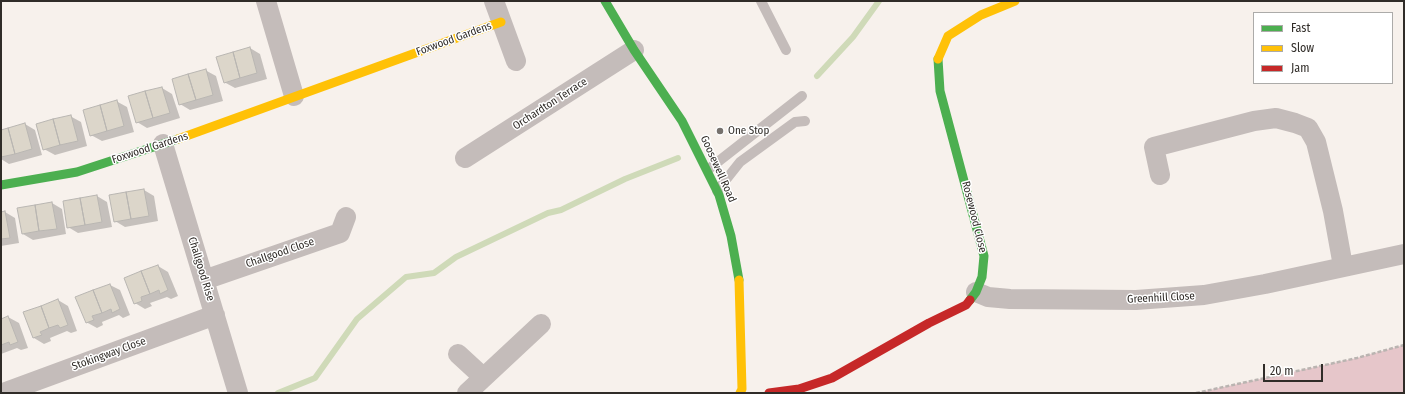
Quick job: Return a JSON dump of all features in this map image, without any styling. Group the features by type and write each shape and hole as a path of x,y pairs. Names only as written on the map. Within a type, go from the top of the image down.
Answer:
{"street":[{"path":"266,1 294,96"},
{"name":"Foxwood Gardens","path":"494,1 516,61"},
{"name":"Goosewell Road","path":"605,1 634,50 682,121 719,195 731,236 740,287 740,363 746,392"},
{"name":"Rosewood Close","path":"769,393 799,389 832,378 929,323 966,305 976,292 982,276 984,256 940,91 938,58 948,36 981,15 1015,1"},
{"name":"Foxwood Gardens","path":"1,185 76,172 163,144 501,22"},
{"name":"Orchardton Terrace","path":"465,158 634,50"},
{"path":"1160,175 1154,147 1261,120 1276,118 1295,122 1308,128 1316,142 1333,211 1343,266"},
{"name":"Challgood Rise","path":"163,144 238,393"},
{"name":"Challgood Close","path":"204,280 340,233 346,217"},
{"name":"Greenhill Close","path":"976,292 988,297 1010,299 1136,300 1204,295 1265,284 1404,254"},
{"name":"Stokingway Close","path":"2,393 215,315"},
{"path":"466,393 541,324"},
{"path":"458,354 483,377"}],"lane":[{"path":"761,1 786,50"},
{"path":"710,168 802,96"},
{"path":"717,191 740,162 795,122 805,121"}],"path":[{"path":"1196,393 1357,358 1404,345"}],"shaded area":[{"path":"1404,345 1404,393 1196,393 1357,358"}],"building":[{"path":"250,47 257,73 240,78 233,52"},
{"path":"233,52 240,78 224,83 216,57"},
{"path":"206,69 213,95 196,100 188,74"},
{"path":"188,74 196,100 179,105 172,79"},
{"path":"162,87 170,113 153,118 145,91"},
{"path":"145,91 153,118 136,123 128,96"},
{"path":"117,100 124,126 107,131 100,105"},
{"path":"100,105 107,131 90,136 83,110"},
{"path":"71,115 78,141 60,145 53,119"},
{"path":"53,119 60,145 43,150 36,124"},
{"path":"25,123 32,149 15,154 8,128"},
{"path":"8,128 15,154 1,157 1,130"},
{"path":"144,189 149,216 131,219 126,192"},
{"path":"126,192 131,219 114,222 109,195"},
{"path":"97,195 102,222 85,225 80,198"},
{"path":"80,198 85,225 67,228 63,201"},
{"path":"52,202 57,229 39,231 35,205"},
{"path":"35,205 39,231 22,234 17,208"},
{"path":"5,211 10,238 1,239 1,212"},
{"path":"158,265 168,290 160,294 159,290 150,294 141,271"},
{"path":"141,271 150,294 141,297 142,301 134,304 124,278"},
{"path":"110,284 120,309 112,313 111,309 102,313 93,290"},
{"path":"93,290 102,313 92,316 94,320 86,323 75,297"},
{"path":"58,299 68,325 60,328 58,325 49,328 41,306"},
{"path":"41,306 49,328 40,332 42,335 33,338 23,312"},
{"path":"8,316 18,342 10,345 9,342 1,345 1,319"}],"waterway":[{"path":"817,76 853,37 879,1"},
{"path":"278,393 315,378 357,319 406,277 434,273 456,257 548,213 561,210 625,179 678,158"}],"traffic: fast":[{"path":"605,1 634,50 682,121 719,195 731,236 739,280"},
{"path":"938,59 940,91 984,256 982,277 976,292 970,300"},
{"path":"1,185 77,172 178,139"}],"traffic: slow":[{"path":"938,59 948,36 981,15 1015,1"},
{"path":"178,139 501,22"},
{"path":"739,280 742,389 740,393"}],"traffic: jam":[{"path":"769,393 799,389 832,378 929,323 966,305 970,300"}],"place":[{"name":"One Stop","path":"720,131"}]}
